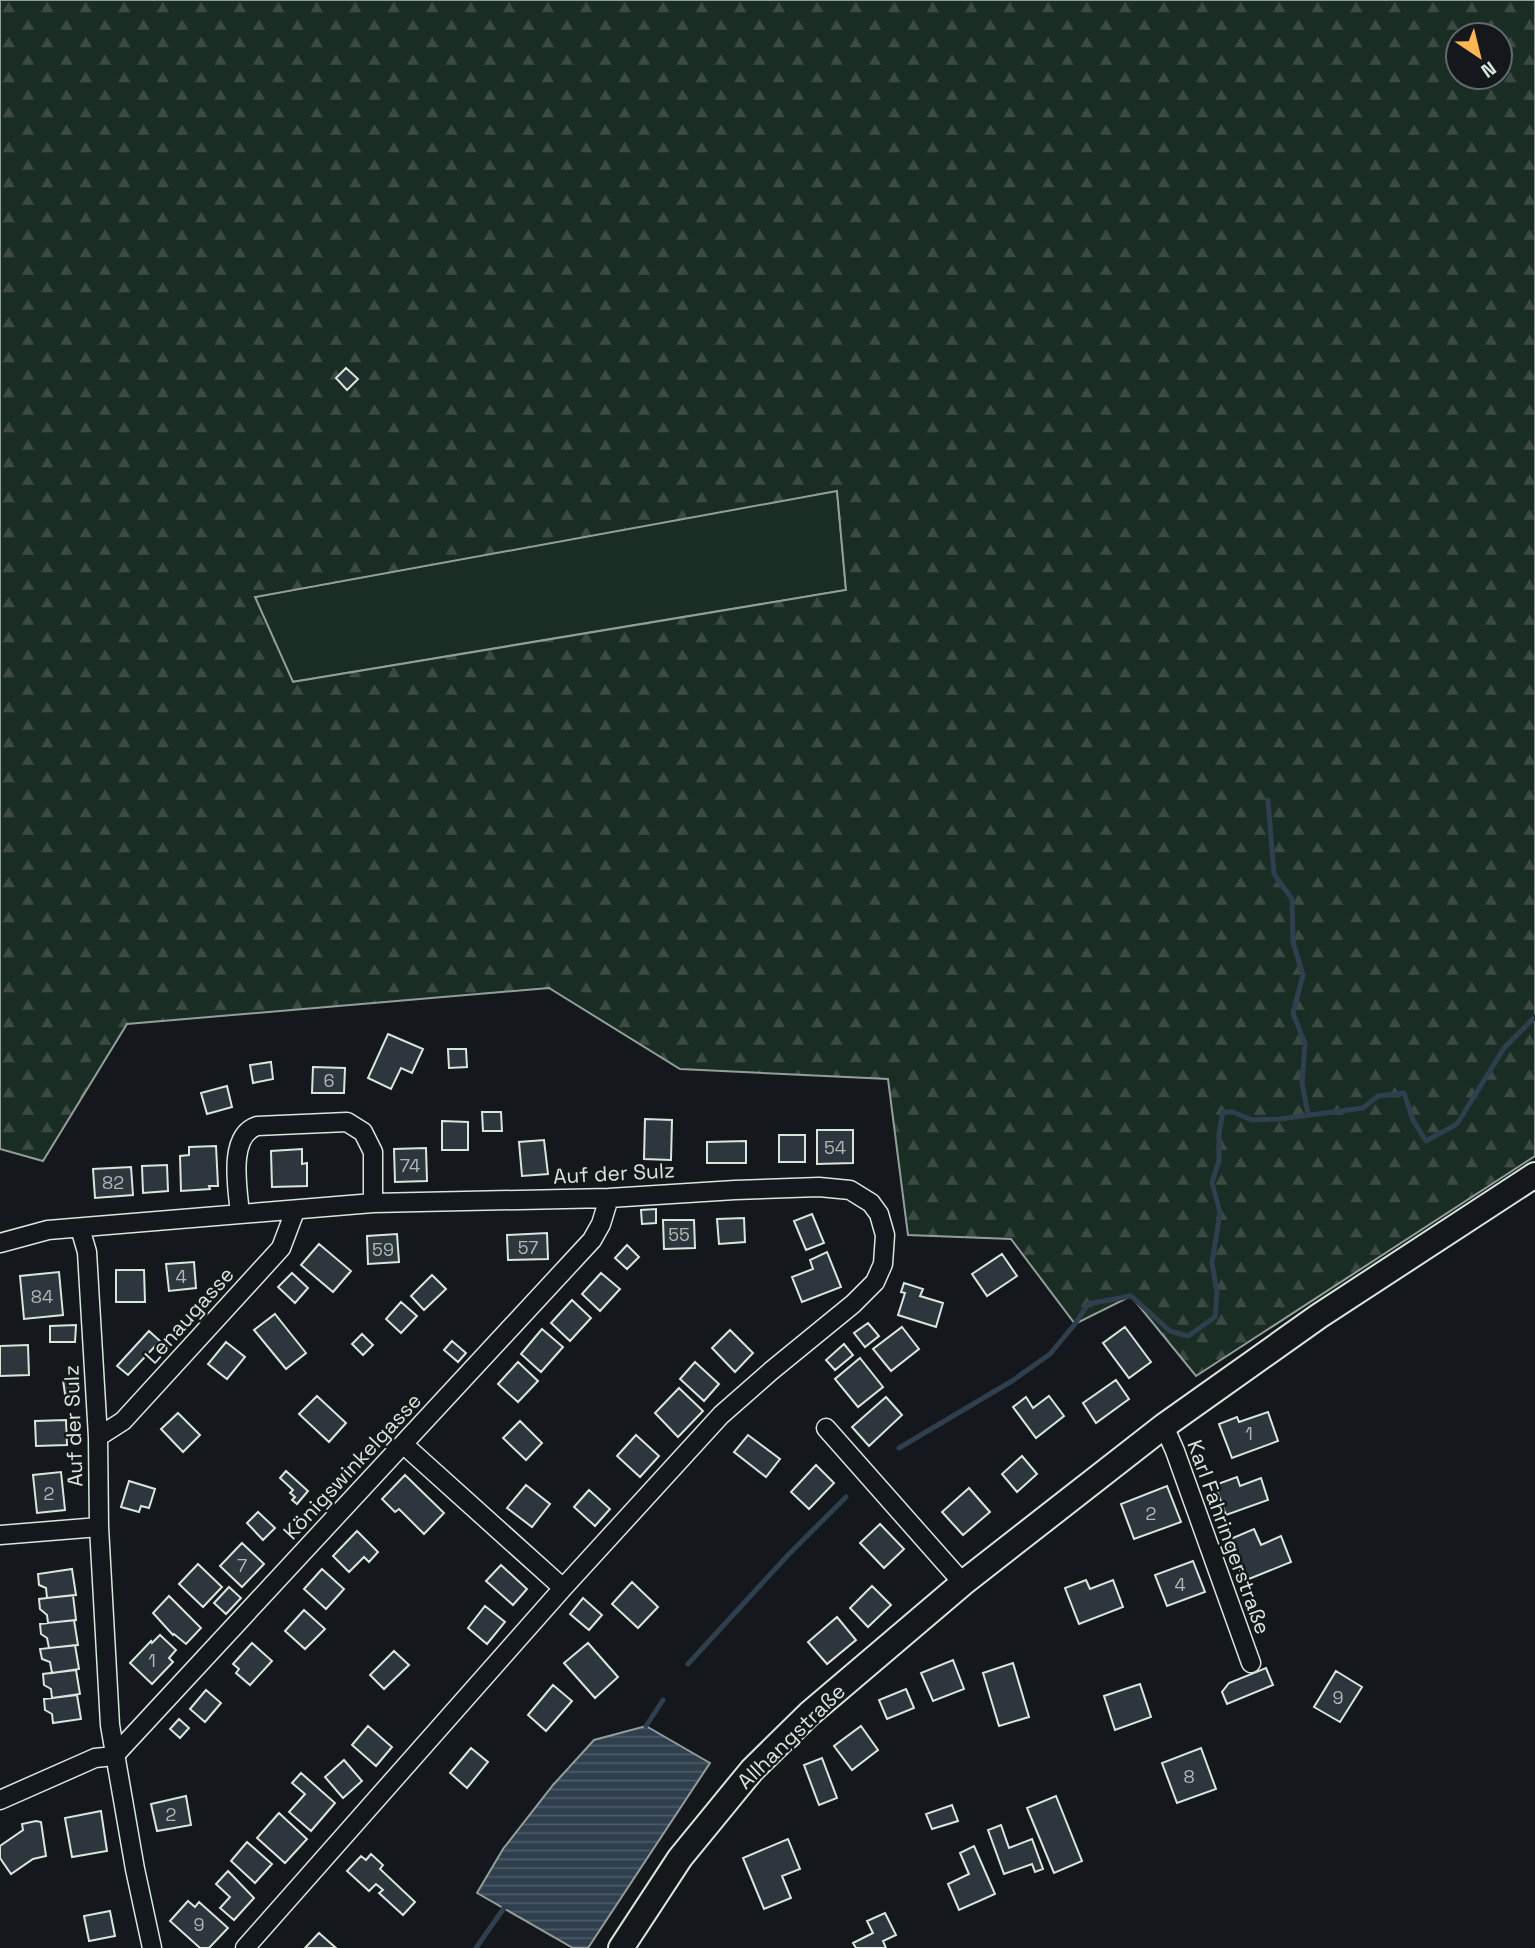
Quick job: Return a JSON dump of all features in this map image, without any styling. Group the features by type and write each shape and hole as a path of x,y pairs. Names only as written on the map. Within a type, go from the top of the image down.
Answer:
{"street":[{"path":"240,1214 236,1164 242,1139 249,1129 257,1126 347,1122 363,1132 373,1152 373,1203"},
{"name":"Allhangstraße","path":"621,1948 680,1858 752,1770 809,1714 964,1583 1164,1426 1319,1316 1535,1175"},
{"name":"Auf der Sulz","path":"152,1948 110,1725 99,1527 99,1437 87,1252 80,1228 373,1203 609,1198 735,1189 819,1187 850,1190 871,1203 879,1214 885,1235 883,1264 875,1282 853,1304 721,1415 562,1588 245,1948"},
{"name":"Königswinkelgasse","path":"114,1756 592,1240 601,1224 609,1198"},
{"name":"Lenaugasse","path":"99,1437 123,1421 281,1248 295,1211"},
{"path":"0,1243 48,1230 80,1228"},
{"name":"Karl Fahringerstraße","path":"1164,1426 1251,1663"},
{"path":"826,1428 964,1583"},
{"path":"403,1444 562,1588"},
{"path":"0,1535 99,1527"},
{"path":"0,1800 95,1758 114,1756"}],"green space":[{"path":"0,0 1535,0 1535,1156 1196,1376 1131,1296 1075,1324 1011,1239 908,1235 888,1079 680,1069 549,988 127,1024 43,1161 0,1149","holes":["837,491 846,590 293,682 255,597"]},
{"path":"837,490 846,590 292,682 254,597"}],"water":[{"path":"646,1726 710,1763 588,1948 573,1948 477,1893 503,1849 553,1785 594,1740"}],"building":[{"path":"346,368 358,379 347,390 336,378"},
{"path":"388,1034 423,1049 412,1073 401,1068 391,1089 368,1078"},
{"path":"448,1049 466,1049 467,1067 449,1068"},
{"path":"271,1062 273,1079 253,1083 250,1065"},
{"path":"313,1067 345,1068 344,1093 312,1093"},
{"path":"227,1086 232,1107 207,1114 201,1093"},
{"path":"482,1112 501,1112 502,1131 483,1131"},
{"path":"645,1119 672,1120 671,1160 644,1159"},
{"path":"442,1121 468,1122 468,1150 442,1150"},
{"path":"817,1130 853,1130 853,1163 817,1164"},
{"path":"779,1135 805,1135 805,1162 779,1162"},
{"path":"544,1140 548,1174 522,1176 519,1142"},
{"path":"746,1141 746,1163 707,1163 707,1142"},
{"path":"216,1146 218,1186 181,1191 180,1156 189,1155 189,1147"},
{"path":"426,1148 427,1181 395,1182 394,1149"},
{"path":"302,1149 302,1164 307,1163 307,1186 272,1187 271,1151"},
{"path":"167,1165 168,1191 143,1193 142,1166"},
{"path":"131,1167 133,1195 95,1198 93,1169"},
{"path":"656,1209 656,1223 642,1224 641,1210"},
{"path":"812,1214 824,1243 806,1250 794,1221"},
{"path":"744,1218 745,1242 719,1244 717,1219"},
{"path":"663,1220 694,1220 695,1248 664,1249"},
{"path":"547,1233 548,1259 508,1260 507,1235"},
{"path":"397,1234 399,1262 368,1264 367,1236"},
{"path":"319,1244 351,1271 333,1292 301,1265"},
{"path":"627,1245 639,1257 627,1269 615,1258"},
{"path":"827,1252 841,1287 802,1302 792,1277 813,1269 810,1260"},
{"path":"1002,1254 1017,1276 987,1296 972,1274"},
{"path":"194,1262 196,1288 169,1291 166,1264"},
{"path":"116,1270 144,1270 145,1302 116,1302"},
{"path":"59,1272 63,1315 24,1319 20,1276"},
{"path":"292,1273 308,1288 295,1303 278,1287"},
{"path":"601,1273 620,1289 600,1311 582,1294"},
{"path":"432,1275 446,1289 424,1310 411,1296"},
{"path":"904,1283 923,1289 920,1296 943,1303 936,1327 898,1315 905,1293 901,1292"},
{"path":"572,1300 591,1318 570,1341 551,1323"},
{"path":"401,1302 417,1316 401,1333 386,1319"},
{"path":"275,1314 306,1353 286,1369 254,1330"},
{"path":"868,1323 879,1336 865,1347 854,1333"},
{"path":"76,1325 75,1342 50,1342 50,1326"},
{"path":"902,1327 919,1349 891,1371 873,1349"},
{"path":"1125,1327 1151,1362 1129,1378 1103,1343"},
{"path":"542,1329 563,1347 541,1372 521,1354"},
{"path":"730,1330 753,1353 735,1372 712,1348"},
{"path":"149,1331 160,1341 128,1375 117,1366"},
{"path":"362,1334 373,1345 363,1355 352,1344"},
{"path":"452,1341 466,1353 458,1362 444,1350"},
{"path":"226,1342 245,1357 227,1379 208,1364"},
{"path":"844,1344 853,1355 835,1370 826,1360"},
{"path":"28,1345 29,1375 0,1376 0,1346"},
{"path":"860,1358 883,1387 858,1407 835,1379"},
{"path":"518,1362 538,1381 518,1402 498,1384"},
{"path":"695,1362 719,1384 704,1401 680,1379"},
{"path":"78,1378 79,1392 65,1394 63,1380"},
{"path":"1116,1380 1129,1399 1096,1423 1083,1403"},
{"path":"679,1388 703,1411 678,1437 655,1413"},
{"path":"317,1396 346,1423 329,1442 299,1414"},
{"path":"1049,1396 1064,1416 1036,1438 1013,1407 1026,1397 1033,1408"},
{"path":"886,1397 902,1415 869,1446 852,1427"},
{"path":"1268,1412 1278,1441 1232,1458 1219,1424 1237,1417 1239,1422"},
{"path":"178,1413 200,1435 183,1452 161,1429"},
{"path":"66,1420 67,1445 36,1446 35,1421"},
{"path":"520,1421 542,1443 526,1460 503,1438"},
{"path":"636,1435 659,1456 640,1477 617,1456"},
{"path":"748,1435 780,1459 766,1477 734,1452"},
{"path":"1022,1456 1037,1474 1017,1492 1002,1474"},
{"path":"816,1465 834,1483 809,1509 791,1492"},
{"path":"286,1471 308,1491 297,1504 290,1493 293,1490 280,1478"},
{"path":"61,1472 65,1510 37,1513 33,1475"},
{"path":"405,1475 444,1513 424,1534 399,1509 395,1512 382,1499"},
{"path":"1237,1477 1240,1486 1261,1478 1268,1500 1226,1515 1215,1485"},
{"path":"129,1481 155,1489 149,1508 141,1506 139,1512 121,1507"},
{"path":"526,1485 550,1504 532,1527 507,1508"},
{"path":"1167,1486 1181,1522 1134,1539 1121,1504"},
{"path":"969,1488 990,1512 963,1535 942,1512"},
{"path":"589,1490 610,1509 595,1526 574,1507"},
{"path":"258,1512 275,1528 263,1540 247,1523"},
{"path":"880,1524 904,1549 884,1568 860,1543"},
{"path":"1254,1529 1261,1545 1281,1536 1291,1562 1244,1581 1228,1540"},
{"path":"357,1531 378,1552 369,1562 364,1557 349,1572 333,1556"},
{"path":"242,1543 264,1564 242,1587 220,1566"},
{"path":"1193,1561 1205,1592 1167,1606 1155,1575"},
{"path":"198,1564 222,1587 203,1607 179,1584"},
{"path":"501,1565 527,1589 513,1605 486,1581"},
{"path":"72,1569 76,1595 47,1598 46,1588 39,1585 38,1574"},
{"path":"322,1569 344,1589 326,1609 304,1589"},
{"path":"1086,1580 1090,1589 1113,1580 1123,1607 1079,1624 1065,1588"},
{"path":"632,1582 658,1607 638,1628 612,1604"},
{"path":"872,1586 891,1605 868,1627 850,1608"},
{"path":"229,1587 241,1598 226,1614 214,1603"},
{"path":"73,1595 76,1620 48,1623 47,1615 40,1609 39,1599"},
{"path":"169,1596 201,1628 186,1644 173,1635 153,1613"},
{"path":"583,1598 602,1615 589,1630 570,1614"},
{"path":"485,1606 505,1622 487,1644 468,1628"},
{"path":"304,1610 325,1629 305,1649 285,1631"},
{"path":"837,1617 856,1640 827,1664 808,1642"},
{"path":"74,1620 78,1645 49,1648 47,1638 41,1634 40,1624"},
{"path":"160,1635 176,1650 169,1658 173,1662 152,1684 130,1663"},
{"path":"252,1643 272,1661 250,1685 236,1673 239,1669 233,1664"},
{"path":"588,1643 618,1677 595,1698 564,1663"},
{"path":"75,1645 79,1669 52,1673 50,1662 42,1659 40,1649"},
{"path":"394,1651 409,1665 384,1689 370,1675"},
{"path":"953,1660 964,1689 933,1701 921,1673"},
{"path":"1013,1663 1029,1717 999,1726 983,1673"},
{"path":"1266,1668 1273,1685 1227,1704 1222,1692 1229,1683"},
{"path":"76,1670 80,1694 52,1698 51,1689 44,1685 43,1674"},
{"path":"1336,1671 1362,1687 1340,1722 1314,1707"},
{"path":"1140,1684 1151,1717 1115,1730 1104,1696"},
{"path":"553,1685 572,1701 546,1731 528,1715"},
{"path":"906,1689 914,1708 887,1719 879,1700"},
{"path":"206,1690 221,1703 205,1722 190,1709"},
{"path":"77,1695 81,1719 53,1723 52,1714 45,1710 44,1699"},
{"path":"179,1719 189,1728 180,1738 170,1729"},
{"path":"368,1726 392,1747 376,1766 352,1745"},
{"path":"861,1726 878,1750 852,1770 834,1746"},
{"path":"471,1748 488,1762 467,1788 450,1773"},
{"path":"1201,1748 1216,1789 1177,1803 1162,1763"},
{"path":"822,1758 837,1798 819,1805 804,1765"},
{"path":"344,1760 362,1781 343,1798 325,1777"},
{"path":"301,1773 335,1803 311,1831 289,1812 305,1794 292,1783"},
{"path":"186,1796 191,1825 157,1831 151,1804"},
{"path":"1056,1796 1082,1861 1054,1873 1027,1808"},
{"path":"952,1805 958,1821 932,1829 926,1814"},
{"path":"101,1811 107,1851 72,1857 65,1818"},
{"path":"279,1813 307,1839 285,1863 257,1838"},
{"path":"41,1822 46,1856 33,1859 11,1874 0,1858 0,1846 23,1830 22,1824"},
{"path":"1001,1825 1009,1848 1032,1839 1043,1869 1035,1872 1032,1864 1004,1874 988,1830"},
{"path":"788,1839 800,1869 782,1876 791,1898 764,1909 743,1858"},
{"path":"247,1842 272,1864 255,1883 231,1861"},
{"path":"974,1846 995,1894 959,1910 948,1884 969,1874 960,1853"},
{"path":"371,1854 383,1865 380,1869 415,1902 403,1915 379,1893 383,1890 376,1884 369,1891 347,1871 361,1856 366,1860"},
{"path":"228,1871 254,1898 234,1920 220,1908 230,1897 216,1884"},
{"path":"188,1901 195,1907 199,1902 228,1928 209,1948 200,1948 170,1921"},
{"path":"110,1911 115,1936 89,1941 84,1916"},
{"path":"885,1913 896,1935 883,1941 886,1948 856,1948 853,1943 873,1933 867,1921"},
{"path":"319,1933 336,1948 305,1948"}],"waterway":[{"path":"1268,800 1274,874 1292,899 1293,942 1303,975 1293,1013 1305,1044 1302,1083 1308,1114"},
{"path":"899,1448 1012,1381 1050,1354 1088,1304 1131,1296 1170,1331 1188,1336 1215,1317 1217,1293 1212,1263 1220,1213 1212,1182 1219,1161 1219,1133 1223,1112 1233,1112 1252,1120 1280,1119 1363,1108 1378,1096 1404,1093 1413,1120 1426,1141 1457,1124 1504,1048 1535,1017"},
{"path":"688,1664 789,1554 846,1497"},
{"path":"646,1726 663,1700"},
{"path":"476,1948 504,1908"}]}
